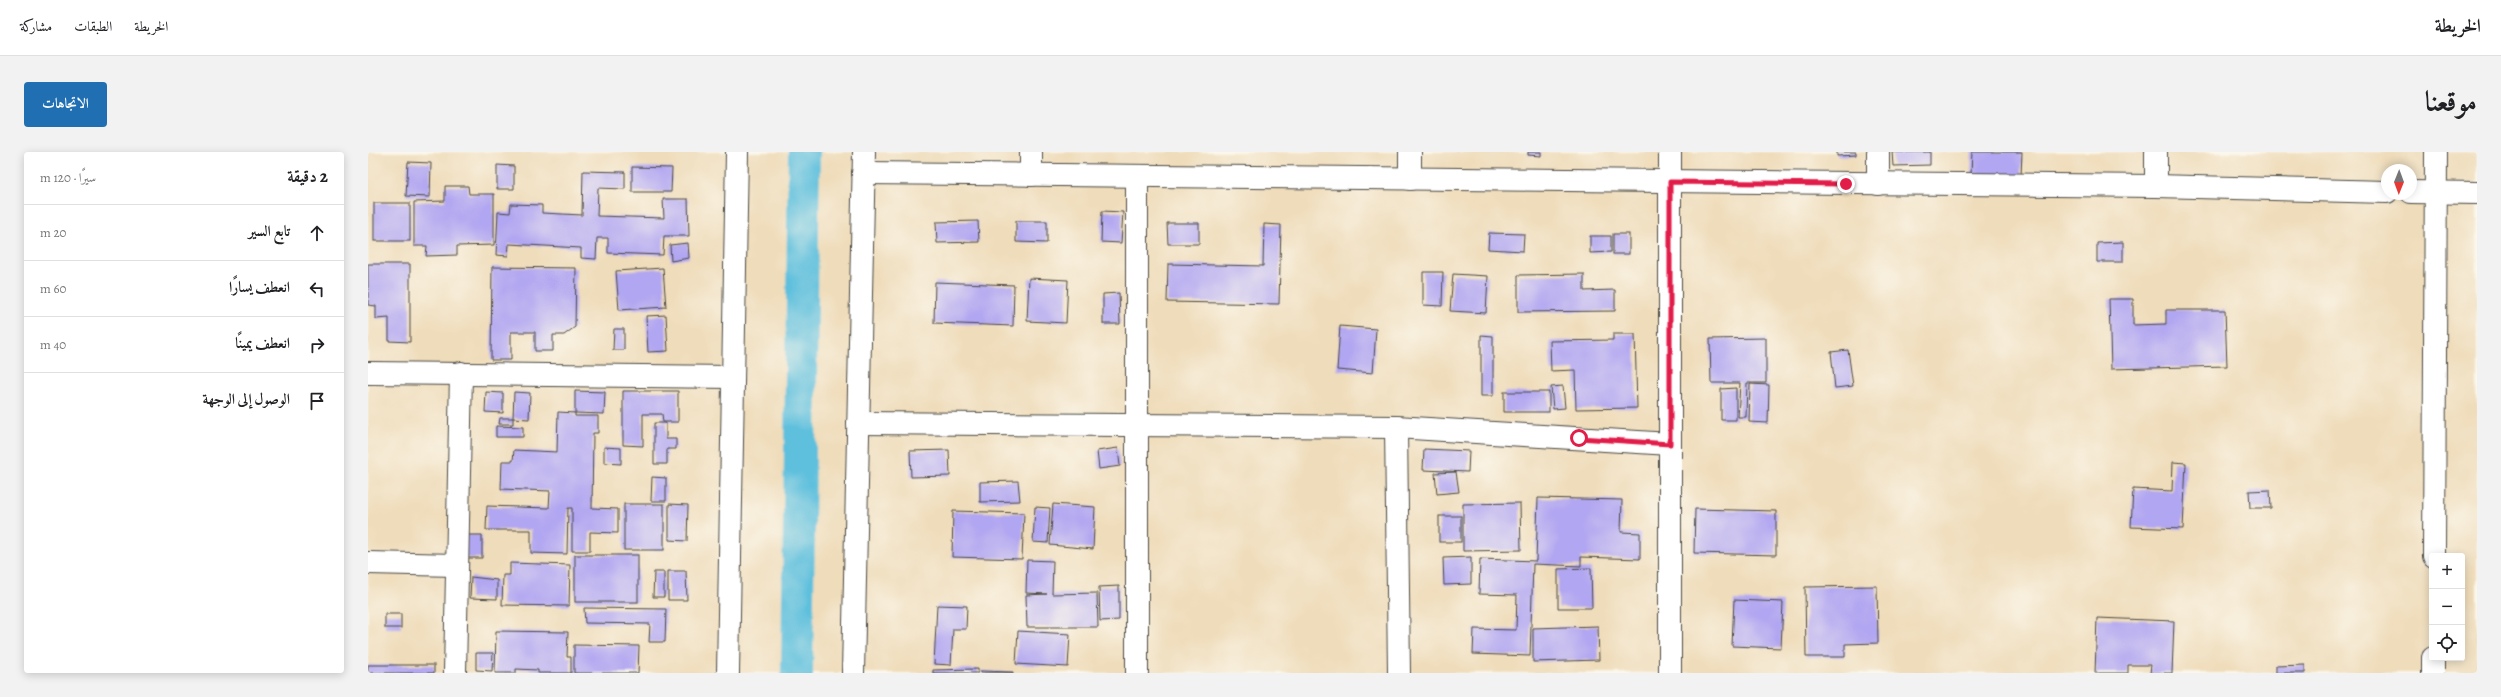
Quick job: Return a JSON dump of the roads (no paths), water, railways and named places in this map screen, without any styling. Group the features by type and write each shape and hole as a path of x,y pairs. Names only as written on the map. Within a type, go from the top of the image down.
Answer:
{"street":[{"path":"728,673 737,152"},
{"path":"1031,152 1031,174"},
{"path":"1410,152 1410,179"},
{"path":"1670,152 1670,673"},
{"path":"1878,152 1878,184"},
{"path":"2156,152 2156,186"},
{"path":"2434,553 2436,152"},
{"path":"853,673 864,162 1031,174 2156,186 2381,192"},
{"path":"1137,176 1137,673"},
{"path":"2417,192 2477,193"},
{"path":"368,373 733,377"},
{"path":"455,673 461,373"},
{"path":"858,423 1396,427 1670,444"},
{"path":"1396,427 1399,673"},
{"path":"368,563 456,565"},
{"path":"2433,661 2433,673"}],"waterway":[{"path":"797,673 804,152"}]}
